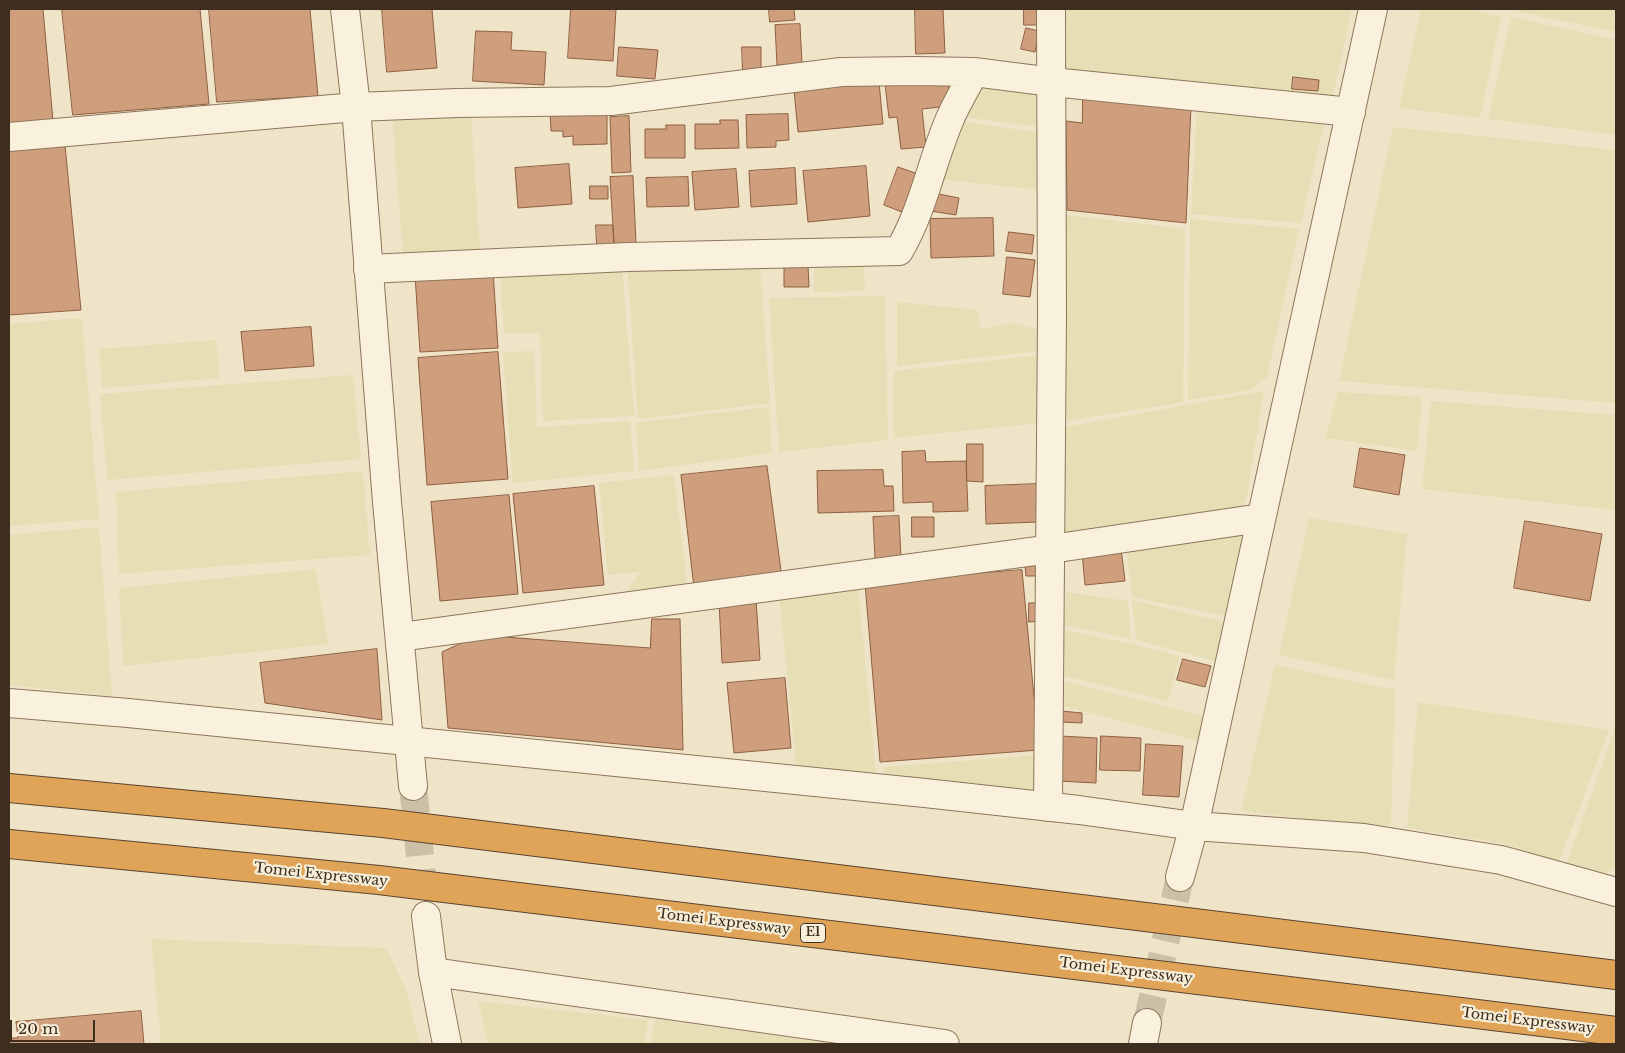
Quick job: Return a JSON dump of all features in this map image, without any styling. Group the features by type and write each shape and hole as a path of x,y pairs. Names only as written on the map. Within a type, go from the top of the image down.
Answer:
{"highway":[{"path":"9,788 393,825 1616,975"},
{"name":"Tomei Expressway","path":"9,844 379,880 1616,1031"}],"street":[{"path":"345,9 356,107 368,269 414,786"},
{"path":"1048,808 1051,549 1051,9"},
{"path":"1180,877 1194,826 1373,9"},
{"path":"9,137 356,107 457,102 611,101 841,72 916,70 974,72 1052,82 1351,112"},
{"path":"368,269 628,257 899,251 910,232 949,120 974,72"},
{"path":"400,637 1051,549 1261,518"},
{"path":"9,703 128,713 925,793 1079,810 1194,826 1364,838 1501,860 1616,892"},
{"path":"426,916 432,972 447,1044"},
{"path":"432,972 945,1044"}],"shaded area":[{"path":"1066,9 1352,9 1332,100 1065,72"},
{"path":"1421,9 1465,9 1501,16 1480,118 1399,108"},
{"path":"1507,9 1616,10 1616,32"},
{"path":"1511,17 1616,40 1616,135 1488,119"},
{"path":"982,86 1038,92 1041,127 962,117"},
{"path":"1197,107 1325,119 1301,223 1191,214"},
{"path":"471,114 480,248 475,254 403,255 392,115"},
{"path":"959,121 1041,133 1040,190 937,179"},
{"path":"1393,127 1616,150 1616,403 1339,381"},
{"path":"1066,215 1185,229 1183,402 1067,421"},
{"path":"1190,219 1299,229 1267,377 1250,390 1188,400"},
{"path":"814,259 864,259 865,291 814,292"},
{"path":"760,263 770,403 638,419 627,264"},
{"path":"622,264 634,416 543,421 540,333 504,333 500,271"},
{"path":"885,296 888,440 779,452 769,298"},
{"path":"897,302 978,310 980,329 1013,323 1039,330 1040,351 897,366"},
{"path":"82,318 99,519 9,526 9,324"},
{"path":"216,340 220,378 102,388 99,349"},
{"path":"534,351 537,427 630,421 634,471 513,483 503,352"},
{"path":"1042,355 1039,423 894,438 894,371"},
{"path":"353,375 361,459 107,480 100,394"},
{"path":"1264,391 1246,501 1232,514 1063,536 1065,427"},
{"path":"1338,392 1422,397 1417,451 1325,438"},
{"path":"1431,401 1616,415 1616,510 1422,489"},
{"path":"769,407 772,453 639,471 636,423"},
{"path":"363,471 370,555 119,574 116,492"},
{"path":"674,475 688,591 621,600 640,572 608,575 599,483"},
{"path":"1309,518 1407,534 1394,680 1279,655"},
{"path":"99,527 112,696 9,685 9,535"},
{"path":"1238,531 1246,538 1226,616 1132,597 1126,545"},
{"path":"316,569 328,644 123,666 119,588"},
{"path":"858,587 876,775 796,764 779,595"},
{"path":"1066,592 1128,601 1131,639 1064,625"},
{"path":"1132,600 1225,622 1216,661 1136,640"},
{"path":"1064,630 1180,656 1168,701 1064,676"},
{"path":"1275,665 1395,690 1391,823 1383,828 1241,811"},
{"path":"1064,681 1204,716 1198,741 1063,706"},
{"path":"1418,702 1609,730 1558,864 1506,844 1407,828"},
{"path":"1616,725 1616,867 1605,874 1566,866"},
{"path":"1039,755 1039,791 885,775 884,767"},
{"path":"151,939 386,948 406,989 420,1044 161,1044"},
{"path":"478,1001 648,1020 645,1044 488,1044"},
{"path":"655,1019 834,1044 651,1044"}],"building":[{"path":"9,9 43,9 53,121 9,125"},
{"path":"62,9 200,9 209,104 73,115"},
{"path":"209,9 310,9 318,96 217,102"},
{"path":"382,9 432,9 437,68 387,72"},
{"path":"571,9 616,9 613,61 568,58"},
{"path":"769,9 794,9 795,20 770,22"},
{"path":"915,9 943,9 945,53 916,54"},
{"path":"1024,9 1037,9 1038,25 1024,25"},
{"path":"800,24 802,64 777,65 775,25"},
{"path":"1026,28 1039,31 1035,52 1021,49"},
{"path":"476,31 512,32 511,50 546,52 544,85 473,81"},
{"path":"619,47 658,50 655,79 617,76"},
{"path":"742,47 761,47 761,70 743,71"},
{"path":"1293,77 1319,80 1318,91 1292,89"},
{"path":"948,78 950,106 922,109 926,147 901,149 897,117 889,118 885,84"},
{"path":"879,82 883,124 798,132 794,90"},
{"path":"1083,95 1191,106 1186,223 1067,210 1066,121 1082,123"},
{"path":"607,111 607,144 573,145 573,136 563,137 563,131 551,131 550,112"},
{"path":"788,114 789,140 776,141 776,147 747,148 746,115"},
{"path":"629,116 631,172 612,173 610,117"},
{"path":"720,120 738,120 739,148 695,149 695,124 720,124"},
{"path":"666,125 685,125 685,158 645,158 645,129 666,129"},
{"path":"65,145 81,310 9,315 9,150"},
{"path":"569,164 572,204 518,208 515,168"},
{"path":"866,166 870,216 808,222 803,171"},
{"path":"898,167 921,175 907,214 884,205"},
{"path":"795,168 797,204 751,207 749,171"},
{"path":"736,169 739,207 695,210 692,172"},
{"path":"633,176 636,243 614,244 610,177"},
{"path":"688,177 689,206 647,207 646,178"},
{"path":"590,186 608,186 608,199 590,199"},
{"path":"934,193 959,198 956,215 930,211"},
{"path":"993,218 994,256 931,258 930,219"},
{"path":"596,225 613,225 614,244 597,245"},
{"path":"1009,232 1034,235 1032,254 1006,251"},
{"path":"1007,257 1035,260 1030,297 1003,294"},
{"path":"808,266 809,287 784,287 784,267"},
{"path":"493,270 498,348 420,352 415,275"},
{"path":"311,327 314,366 245,371 241,332"},
{"path":"498,352 508,479 427,485 418,358"},
{"path":"967,444 983,444 983,482 967,481"},
{"path":"1360,448 1405,455 1399,495 1354,487"},
{"path":"925,451 926,462 966,461 968,511 933,512 933,502 903,503 902,452"},
{"path":"767,466 782,578 694,588 681,475"},
{"path":"883,470 884,486 893,486 894,511 818,513 817,471"},
{"path":"1037,484 1038,522 986,524 985,486"},
{"path":"594,486 604,585 523,593 513,494"},
{"path":"509,495 518,594 440,601 431,502"},
{"path":"899,516 901,558 875,559 873,517"},
{"path":"912,517 934,517 934,537 912,537"},
{"path":"1525,521 1602,534 1590,601 1514,588"},
{"path":"1121,548 1125,581 1085,585 1082,552"},
{"path":"1038,564 1038,576 1026,576 1025,565"},
{"path":"1022,570 1039,750 880,762 865,583"},
{"path":"756,599 760,660 722,663 719,601"},
{"path":"1029,603 1041,603 1041,621 1029,622"},
{"path":"652,619 680,619 683,750 448,728 442,652 478,635 650,648"},
{"path":"377,649 382,720 265,703 260,663"},
{"path":"1183,659 1211,666 1205,687 1177,680"},
{"path":"785,678 791,748 734,753 727,683"},
{"path":"1061,711 1082,713 1082,723 1060,722"},
{"path":"1060,736 1097,738 1096,783 1058,781"},
{"path":"1101,736 1141,738 1140,771 1100,770"},
{"path":"1146,744 1183,746 1179,797 1143,795"},
{"path":"141,1011 144,1044 9,1044 9,1038 18,1038 16,1022"}],"tunnel":[{"path":"413,786 426,916"},
{"path":"1147,1023 1180,877"}]}
